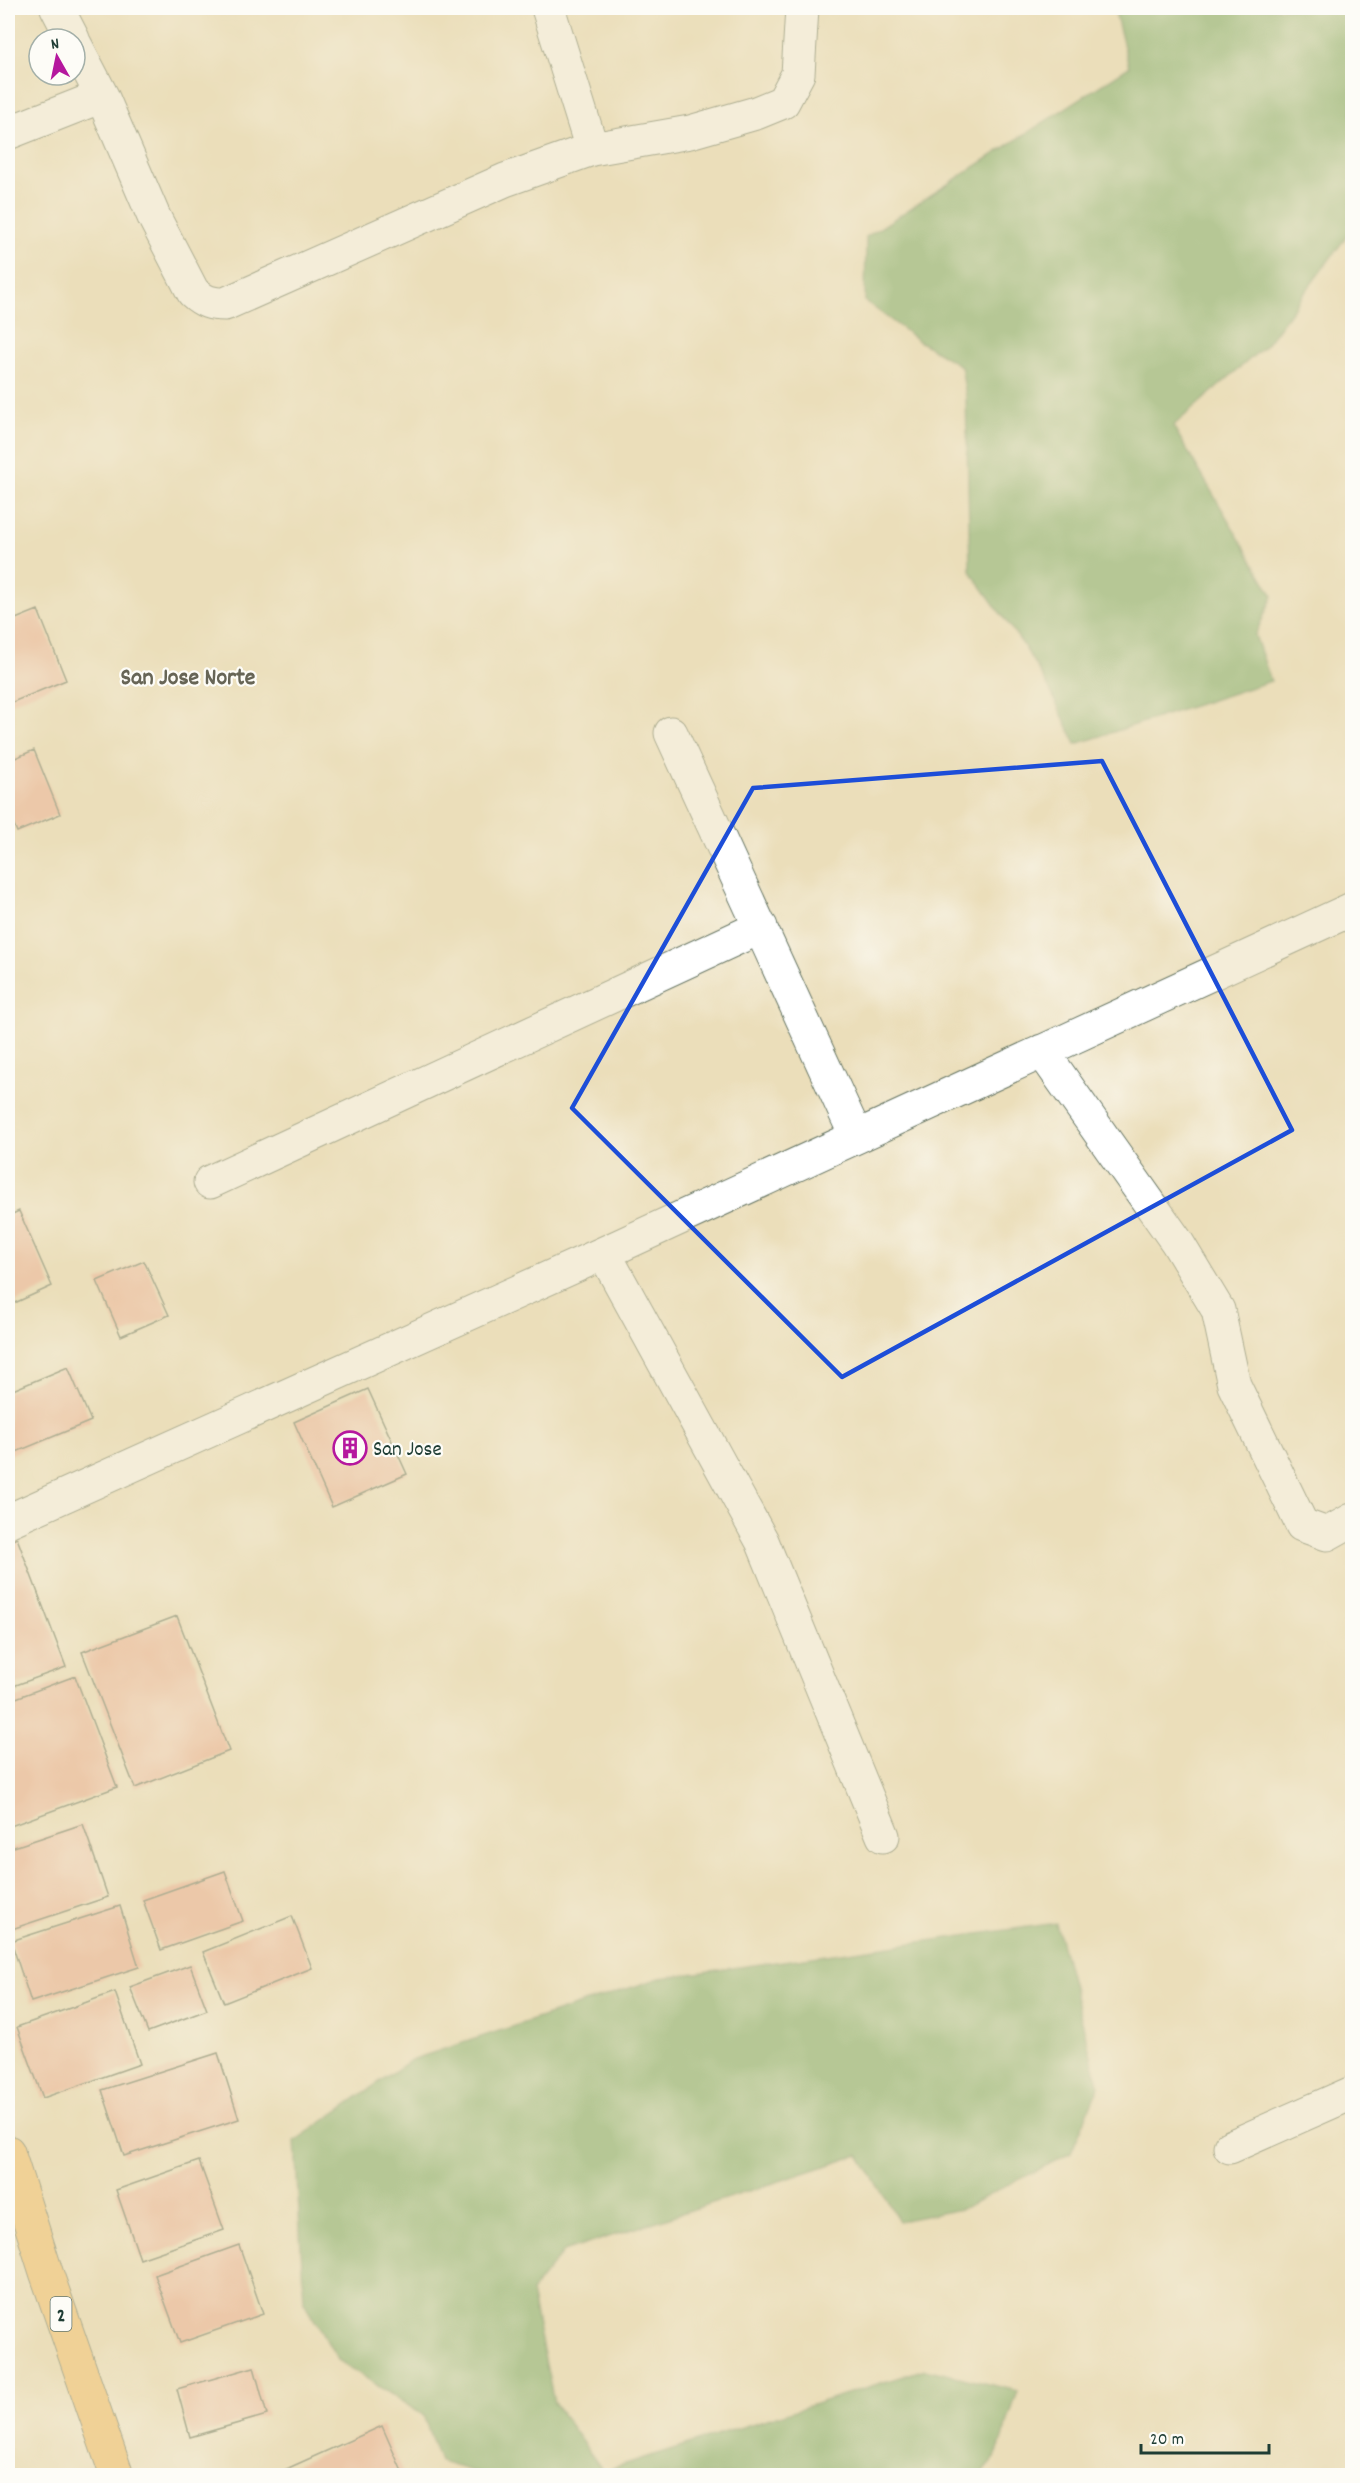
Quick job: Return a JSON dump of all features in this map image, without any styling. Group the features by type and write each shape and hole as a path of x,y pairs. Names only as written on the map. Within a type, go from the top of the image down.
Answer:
{"highway":[{"name":"2","path":"8,2152 46,2272 117,2475"}],"street":[{"path":"57,8 67,27"},
{"path":"548,8 592,149"},
{"path":"87,67 102,96 154,217 193,292 204,301 225,304 505,180 592,149 690,132 756,113 783,102 798,74 802,8"},
{"path":"8,133 102,96"},
{"path":"671,732 856,1136"},
{"path":"8,1521 604,1253 1353,909"},
{"path":"210,1182 761,927"},
{"path":"1042,1051 1177,1242 1218,1310 1234,1385 1302,1525 1327,1534 1353,1520"},
{"path":"604,1253 762,1540 883,1836"},
{"path":"1230,2147 1353,2093"}],"highlighted area":[{"path":"1102,761 1292,1130 842,1377 572,1108 753,788"}],"green space":[{"path":"1114,8 1352,8 1352,229 1266,345 1173,426 1273,596 1255,635 1271,681 1076,744 1050,690 1024,646 970,571 966,397 961,366 919,341 865,301 866,237 1129,67"},
{"path":"1056,1923 1099,2086 1071,2153 962,2209 899,2221 859,2155 563,2252 531,2292 554,2403 603,2471 925,2369 1018,2391 995,2459 981,2475 486,2475 440,2462 423,2415 338,2360 304,2302 295,2141 411,2060 660,1978"}],"building":[{"path":"38,610 66,680 8,704 8,622"},
{"path":"34,750 60,814 17,832 8,810 8,761"},
{"path":"19,1211 52,1286 8,1306 8,1216"},
{"path":"144,1261 169,1315 121,1336 97,1281"},
{"path":"68,1367 91,1421 9,1455 8,1392"},
{"name":"San Jose","path":"368,1389 407,1474 332,1507 294,1422"},
{"path":"17,1538 66,1667 8,1688 8,1542"},
{"path":"177,1616 229,1751 135,1788 82,1652"},
{"path":"75,1676 117,1787 8,1827 8,1701"},
{"path":"83,1824 108,1897 9,1930 8,1849"},
{"path":"225,1871 243,1921 161,1950 143,1900"},
{"path":"120,1906 139,1967 31,2002 11,1941"},
{"path":"292,1916 312,1968 224,2003 203,1952"},
{"path":"190,1965 207,2010 148,2032 130,1987"},
{"path":"115,1992 140,2064 43,2098 17,2027"},
{"path":"218,2053 239,2119 124,2156 102,2090"},
{"path":"199,2161 224,2230 140,2259 116,2190"},
{"path":"239,2245 263,2314 180,2343 155,2275"},
{"path":"254,2367 267,2415 190,2437 177,2389"},
{"path":"382,2426 404,2476 286,2476 284,2470"}],"place":[{"name":"San Jose","path":"350,1448"}],"district":[{"name":"San Jose Norte","path":"188,676"}]}
